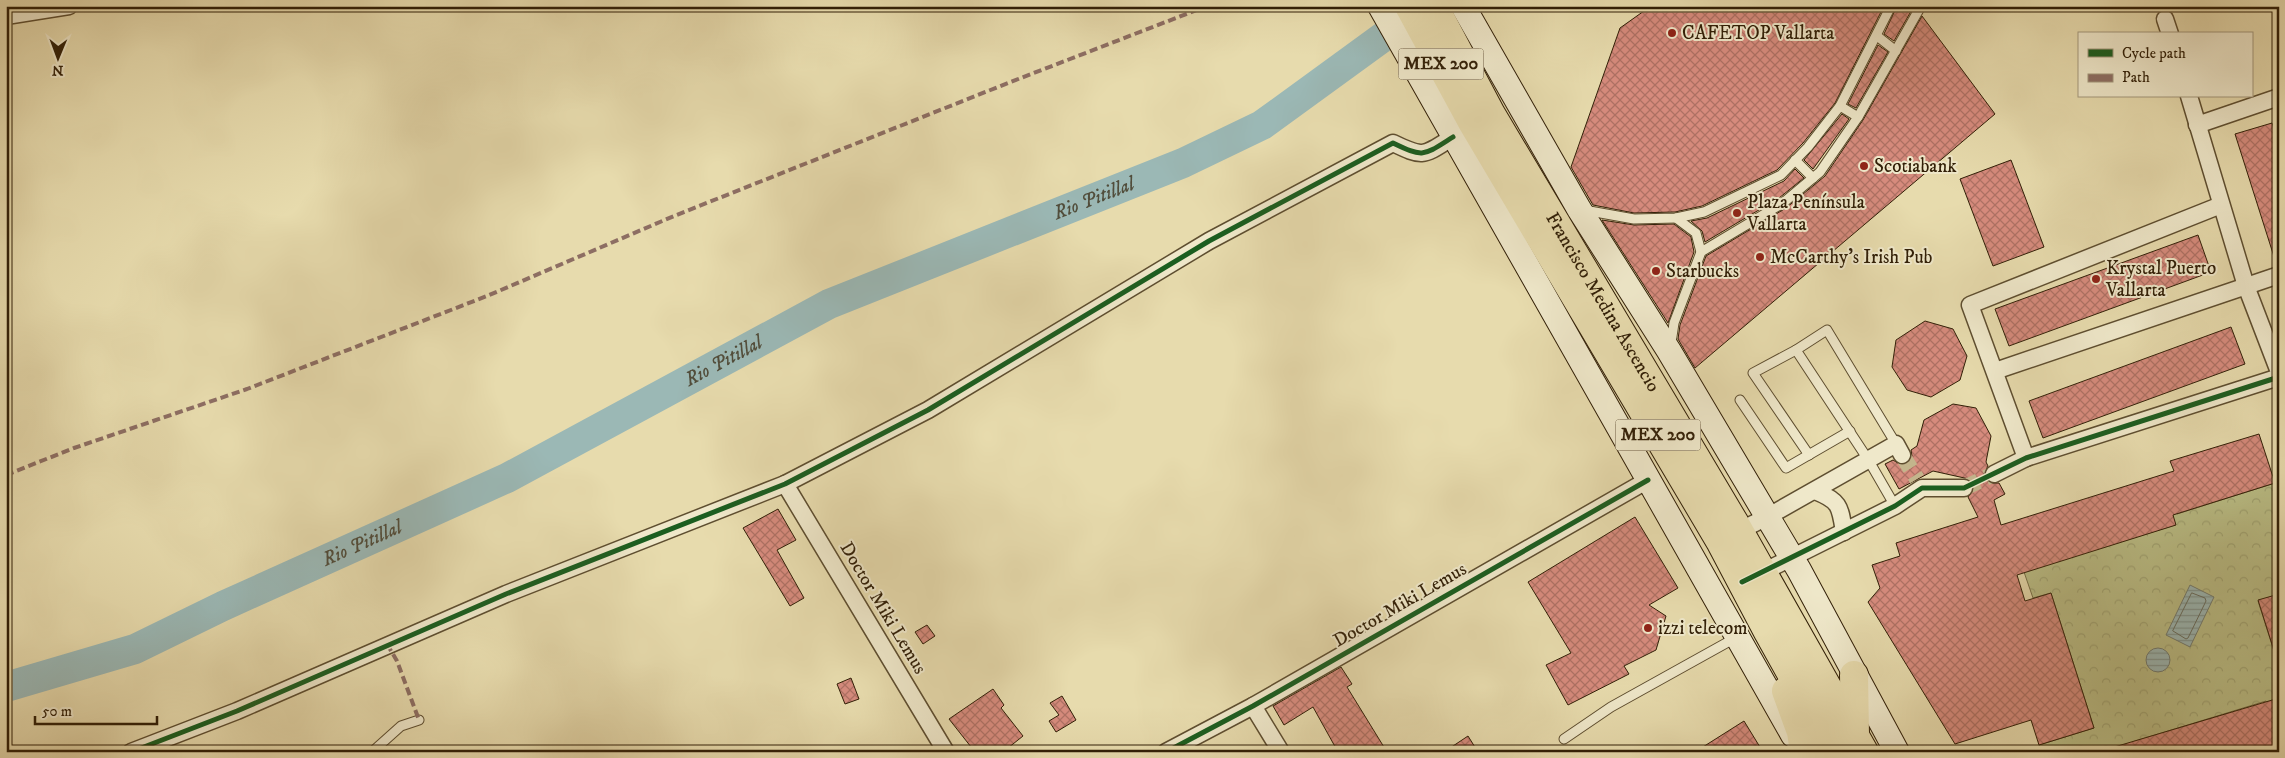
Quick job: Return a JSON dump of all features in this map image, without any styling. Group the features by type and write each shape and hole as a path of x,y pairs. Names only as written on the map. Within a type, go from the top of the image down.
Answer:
{"highway":[{"name":"MEX 200","path":"1409,6 1466,126"},
{"name":"MEX 200","path":"1434,6 1466,126"},
{"name":"Francisco Medina Ascencio","path":"1466,126 1729,536 1851,747"},
{"name":"Francisco Medina Ascencio","path":"1752,578 1768,632 1851,747"},
{"path":"1768,632 1801,732 1803,752"},
{"path":"1851,747 1854,675"}],"main road":[{"path":"1380,6 1466,126 1648,480 1688,547 1803,752"},
{"path":"1463,6 1515,101 1579,210 1669,351 1791,558 1897,752"}],"street":[{"path":"6,16 61,9 69,6"},
{"path":"2197,125 2279,97"},
{"path":"2190,98 2246,286 2279,372"},
{"path":"131,752 237,711 506,594 785,484 928,410 1209,241 1392,143 1417,154 1432,150 1466,126"},
{"path":"2026,458 1970,305 2221,205"},
{"path":"1995,371 2279,275"},
{"path":"1994,474 2026,458 2279,377"},
{"path":"1729,536 1869,461 1899,449"},
{"name":"Doctor Miki Lemus","path":"1166,752 1253,706 1648,480"},
{"name":"Doctor Miki Lemus","path":"785,484 946,752"},
{"path":"1752,578 1895,506 1919,484 1964,488"},
{"path":"1815,491 1832,498 1841,510 1844,532"},
{"path":"1253,706 1281,752"}],"lane":[{"path":"1579,210 1634,219 1676,218 1704,212 1781,175 1840,106 1891,6"},
{"path":"1669,351 1674,323 1702,252 1783,203 1820,172 1858,117 1922,6"},
{"path":"1877,36 1896,52"},
{"path":"1840,106 1858,117"},
{"path":"1795,160 1813,178"},
{"path":"1676,218 1696,233 1702,252"},
{"path":"1809,455 1753,373 1796,350 1827,330 1899,449"},
{"path":"1796,350 1850,431 1895,506"},
{"path":"1740,400 1786,468 1850,431"},
{"path":"1564,738 1628,697 1737,636"},
{"path":"372,752 401,726 419,720"}],"green space":[{"path":"2275,483 2279,498 2279,594 2258,601 2279,667 2279,722 2273,723 2266,701 2132,742 2134,752 2043,752 2039,745 2094,728 2051,593 2033,598 2024,572 2175,525 2168,501 2177,514"}],"water":[{"path":"2190,585 2214,597 2190,647 2166,635"},
{"path":"2158,648 2163,649 2169,655 2169,665 2163,671 2158,672 2153,671 2147,665 2146,660 2147,655 2153,649"}],"building":[{"path":"1651,6 1884,6 1835,103 1803,143 1777,170 1702,206 1675,212 1634,213 1593,205 1571,167 1620,28"},
{"path":"1897,6 1914,6 1894,41 1884,34"},
{"path":"1922,16 1995,114 1695,368 1678,339 1680,325 1706,256 1786,208 1825,176 1863,120"},
{"path":"1878,45 1888,52 1856,108 1848,104"},
{"path":"1842,114 1849,119 1813,169 1804,160"},
{"path":"2272,123 2279,145 2279,263 2276,263 2235,134"},
{"path":"2011,160 2044,247 1993,266 1960,179"},
{"path":"1795,169 1804,178 1779,198 1705,242 1702,231 1691,221 1707,218 1784,181"},
{"path":"1602,220 1634,225 1674,224 1691,237 1694,252 1668,323"},
{"path":"2198,235 2211,272 2009,346 1995,309"},
{"path":"1925,321 1953,329 1967,356 1960,380 1931,397 1907,390 1892,367 1896,340"},
{"path":"2231,327 2245,364 2043,438 2029,401"},
{"path":"1953,404 1976,408 1991,436 1986,462 1988,466 1984,474 1989,483 1999,483 2005,494 1994,500 2001,525 2174,471 2170,461 2259,434 2275,483 2173,515 2176,525 2017,575 2025,601 2051,593 2094,728 2039,745 2031,720 1955,744 1868,602 1880,588 1872,565 1900,556 1896,543 1978,517 1968,497 1974,488 1969,479 1933,471 1899,489 1885,464 1893,460 1901,465 1907,463 1912,456 1911,450 1917,446 1924,420"},
{"path":"778,509 796,540 777,550 804,598 790,606 743,528"},
{"path":"1635,517 1678,588 1649,605 1666,616 1656,650 1624,666 1629,674 1568,705 1546,665 1571,653 1528,582"},
{"path":"2279,594 2279,657 2276,657 2258,600"},
{"path":"927,625 935,636 923,644 915,632"},
{"path":"1341,667 1352,684 1347,687 1387,752 1338,752 1313,707 1284,725 1273,706"},
{"path":"851,678 859,699 845,704 837,684"},
{"path":"993,689 1004,705 1001,708 1023,736 1003,752 975,752 949,719"},
{"path":"1062,696 1076,720 1056,732 1049,721 1059,715 1050,703"},
{"path":"2279,698 2279,752 2112,752 2111,748"},
{"path":"1744,721 1763,752 1695,752"},
{"path":"1468,736 1478,752 1444,752"}],"waterway":[{"name":"Rio Pitillal","path":"6,687 135,649 223,606 507,478 829,304 1183,163 1262,125 1416,13"}],"tunnel":[{"path":"1902,455 1917,479"},
{"path":"1964,488 1994,474"}],"marked path":[{"path":"6,475 74,448 247,389 487,296 674,216 1207,6"},
{"path":"387,644 397,661 419,720"}],"cycle path":[{"path":"131,752 237,711 506,594 785,484 928,410 1209,241 1393,143 1411,151 1423,153 1453,137"},
{"path":"1742,582 1895,506 1922,488 1964,488 2026,458 2279,377"},
{"path":"1166,752 1253,706 1648,480"}],"place":[{"name":"CAFETOP Vallarta","path":"1672,33"},
{"name":"Scotiabank","path":"1864,166"},
{"name":"Plaza Península Vallarta","path":"1737,213"},
{"name":"McCarthy’s Irish Pub","path":"1760,257"},
{"name":"Starbucks","path":"1656,271"},
{"name":"Krystal Puerto Vallarta","path":"2096,279"},
{"name":"izzi telecom","path":"1648,628"}]}
